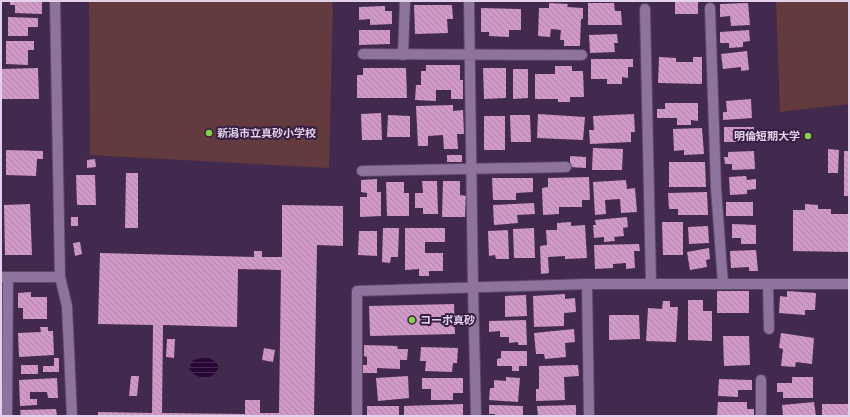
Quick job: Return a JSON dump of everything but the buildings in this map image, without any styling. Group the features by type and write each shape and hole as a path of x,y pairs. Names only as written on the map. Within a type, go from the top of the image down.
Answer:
{"street":[{"path":"55,1 60,277 67,306 72,416"},
{"path":"403,55 405,1"},
{"path":"469,1 476,416"},
{"path":"710,8 716,188 723,284"},
{"path":"645,9 651,284"},
{"path":"363,54 582,55"},
{"path":"362,171 566,167"},
{"path":"7,416 5,277 60,277"},
{"path":"588,284 589,416"},
{"path":"357,416 358,291 588,284 849,284"},
{"path":"768,284 769,329"},
{"path":"761,380 761,416"}],"shaded area":[{"path":"89,1 333,1 329,168 90,155"},
{"path":"776,1 849,1 849,104 780,112"},
{"path":"207,357 216,362 219,367 213,375 205,378 201,377 189,369 193,360"}],"place":[{"name":"新潟市立真砂小学校","path":"209,133"},
{"name":"明倫短期大学","path":"808,136"},
{"name":"コーポ真砂","path":"412,320"}]}
